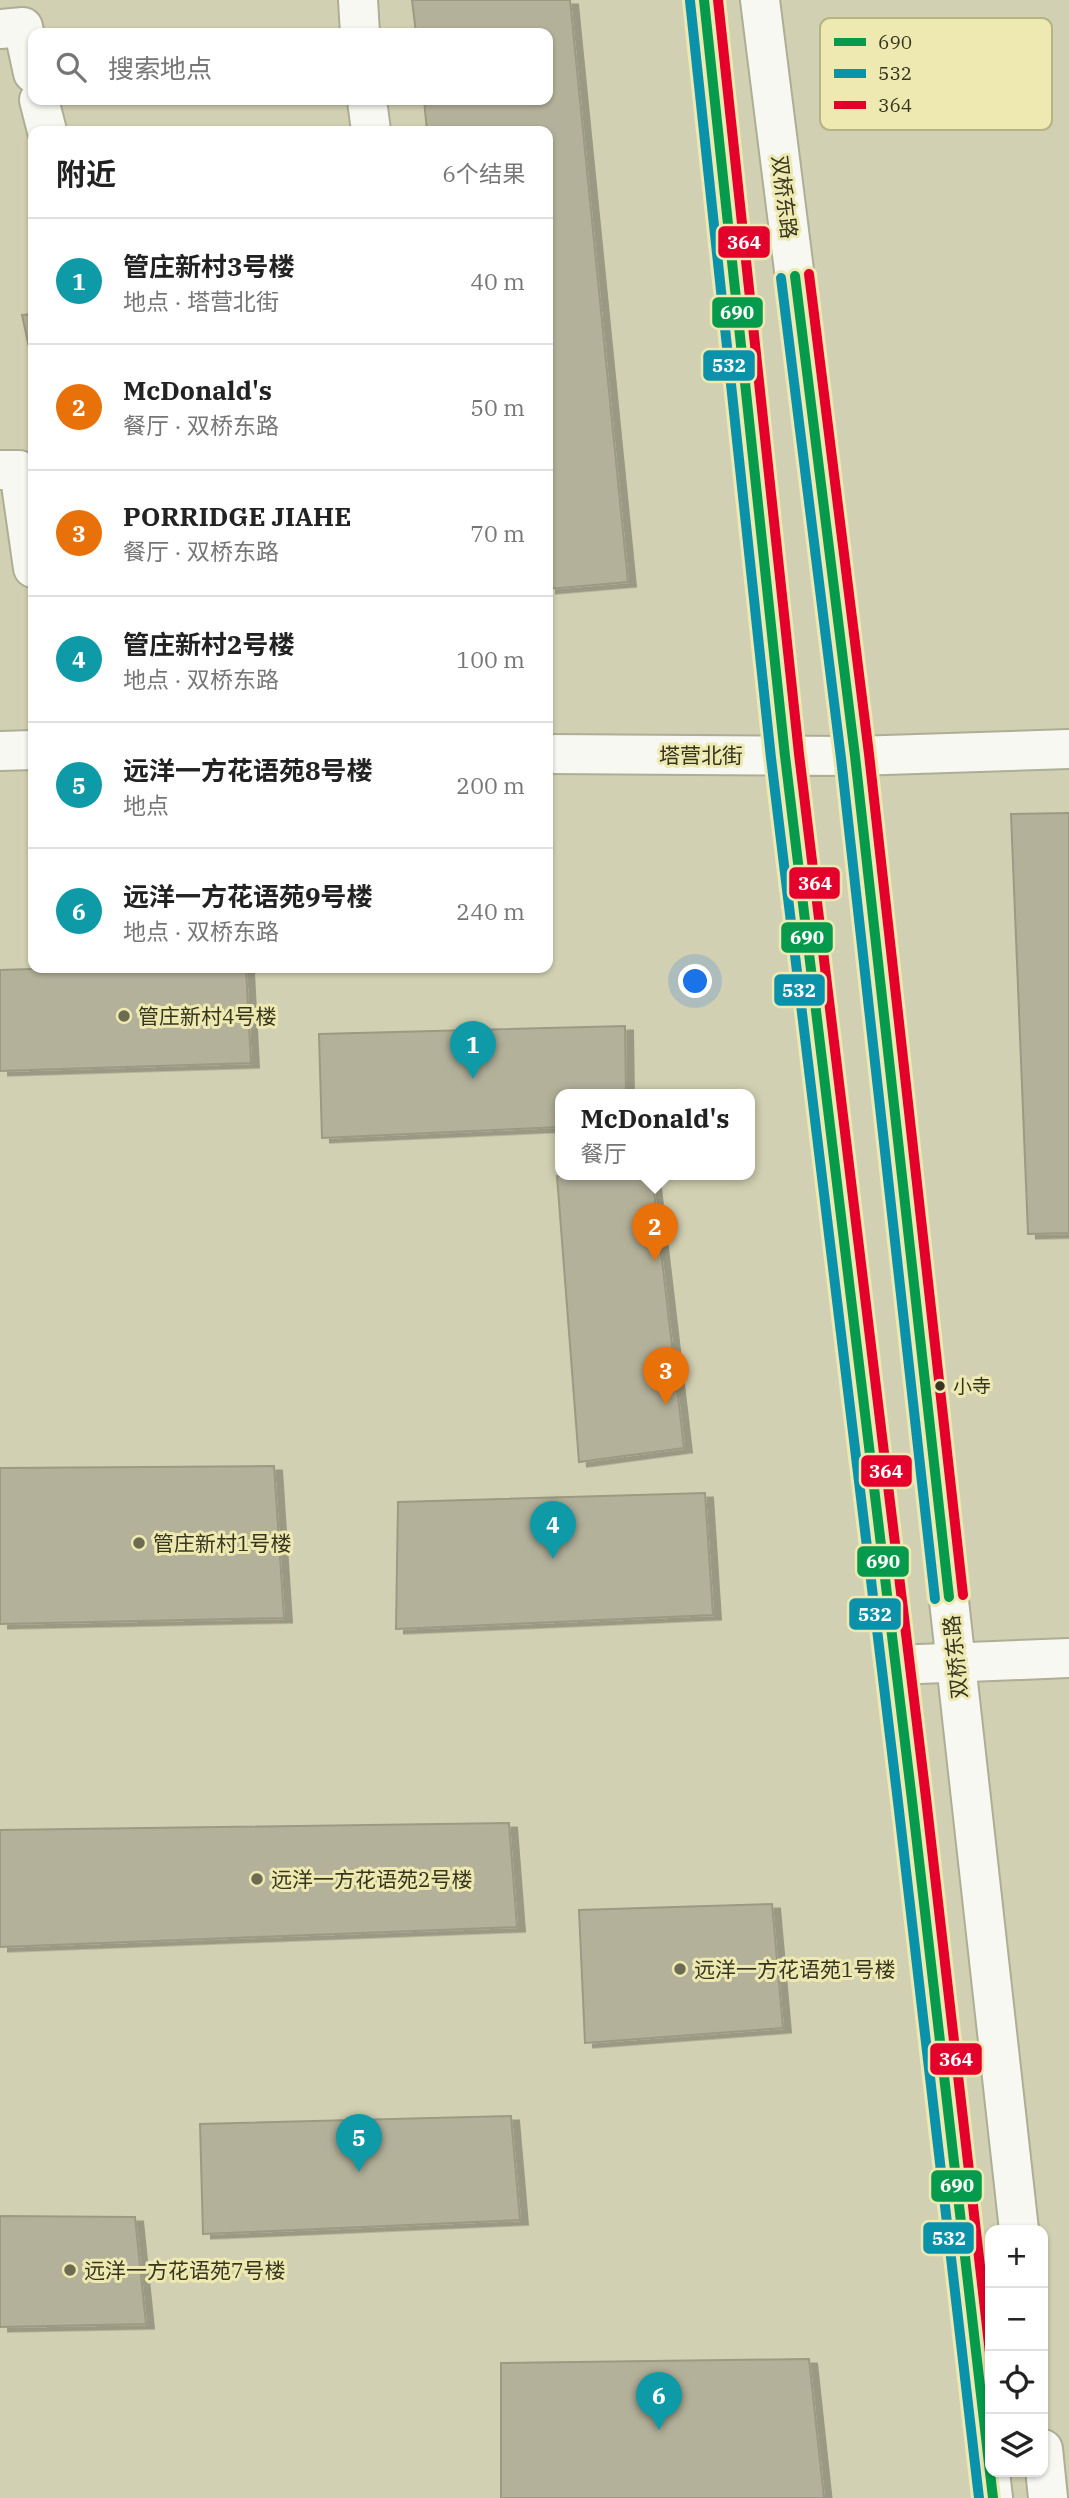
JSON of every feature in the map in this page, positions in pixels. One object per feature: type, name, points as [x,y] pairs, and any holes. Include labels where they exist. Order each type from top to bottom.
[{"type":"street","points":[[358,0],[360,28]]},
{"type":"street","points":[[704,0],[785,756],[993,2498]]},
{"type":"street","name":"双桥东路","points":[[760,0],[855,756],[1017,2225]]},
{"type":"street","points":[[0,29],[23,27],[28,50]]},
{"type":"street","points":[[40,105],[46,126]]},
{"type":"street","points":[[367,105],[370,126]]},
{"type":"street","points":[[0,470],[19,470],[28,533]]},
{"type":"street","name":"塔营北街","points":[[553,754],[855,756],[1069,749]]},
{"type":"street","points":[[0,751],[28,750]]},
{"type":"street","points":[[895,1665],[1069,1658]]},
{"type":"street","points":[[1046,2477],[1048,2498]]},
{"type":"building","points":[[412,0],[570,0],[628,582],[553,589],[553,126],[427,126],[424,105],[553,105],[553,28],[415,28]]},
{"type":"building","points":[[28,314],[28,343],[22,315]]},
{"type":"building","points":[[28,314],[28,343],[22,315]]},
{"type":"building","points":[[1069,813],[1069,1233],[1028,1234],[1011,814]]},
{"type":"building","name":"管庄新村4号楼","points":[[28,969],[28,973],[246,973],[251,1063],[0,1071],[0,970]]},
{"type":"building","points":[[625,1026],[626,1089],[555,1089],[555,1127],[322,1138],[319,1034]]},
{"type":"building","points":[[557,1180],[653,1180],[684,1448],[579,1462]]},
{"type":"building","name":"管庄新村1号楼","points":[[274,1466],[284,1618],[0,1624],[0,1468]]},
{"type":"building","points":[[705,1493],[713,1615],[396,1629],[398,1502]]},
{"type":"building","name":"远洋一方花语苑2号楼","points":[[509,1823],[517,1927],[0,1947],[0,1830]]},
{"type":"building","name":"远洋一方花语苑1号楼","points":[[772,1904],[783,2028],[585,2043],[579,1910]]},
{"type":"building","points":[[511,2116],[520,2220],[203,2234],[200,2124]]},
{"type":"building","name":"远洋一方花语苑7号楼","points":[[0,2216],[135,2217],[146,2324],[0,2327]]},
{"type":"building","points":[[809,2359],[824,2498],[501,2498],[501,2363]]},
{"type":"transit line","name":"690","points":[[704,0],[785,756],[912,1800],[993,2498]]},
{"type":"transit line","name":"364","points":[[718,0],[799,754],[926,1798],[990,2351]]},
{"type":"transit line","name":"532","points":[[690,1],[771,758],[898,1802],[979,2498]]},
{"type":"transit line","name":"364","points":[[809,274],[869,754],[963,1595]]},
{"type":"transit line","name":"690","points":[[795,276],[855,756],[949,1597]]},
{"type":"transit line","name":"532","points":[[781,278],[841,758],[935,1599]]},
{"type":"place","name":"管庄新村4号楼","points":[[124,1016]]},
{"type":"place","name":"管庄新村3号楼","points":[[473,1079]]},
{"type":"place","name":"McDonald's","points":[[655,1261]]},
{"type":"place","name":"小寺","points":[[940,1386]]},
{"type":"place","name":"PORRIDGE JIAHE","points":[[666,1405]]},
{"type":"place","name":"管庄新村1号楼","points":[[139,1543]]},
{"type":"place","name":"管庄新村2号楼","points":[[553,1559]]},
{"type":"place","name":"远洋一方花语苑2号楼","points":[[257,1879]]},
{"type":"place","name":"远洋一方花语苑1号楼","points":[[680,1969]]},
{"type":"place","name":"远洋一方花语苑8号楼","points":[[359,2172]]},
{"type":"place","name":"远洋一方花语苑7号楼","points":[[70,2270]]},
{"type":"place","name":"远洋一方花语苑9号楼","points":[[659,2430]]}]
